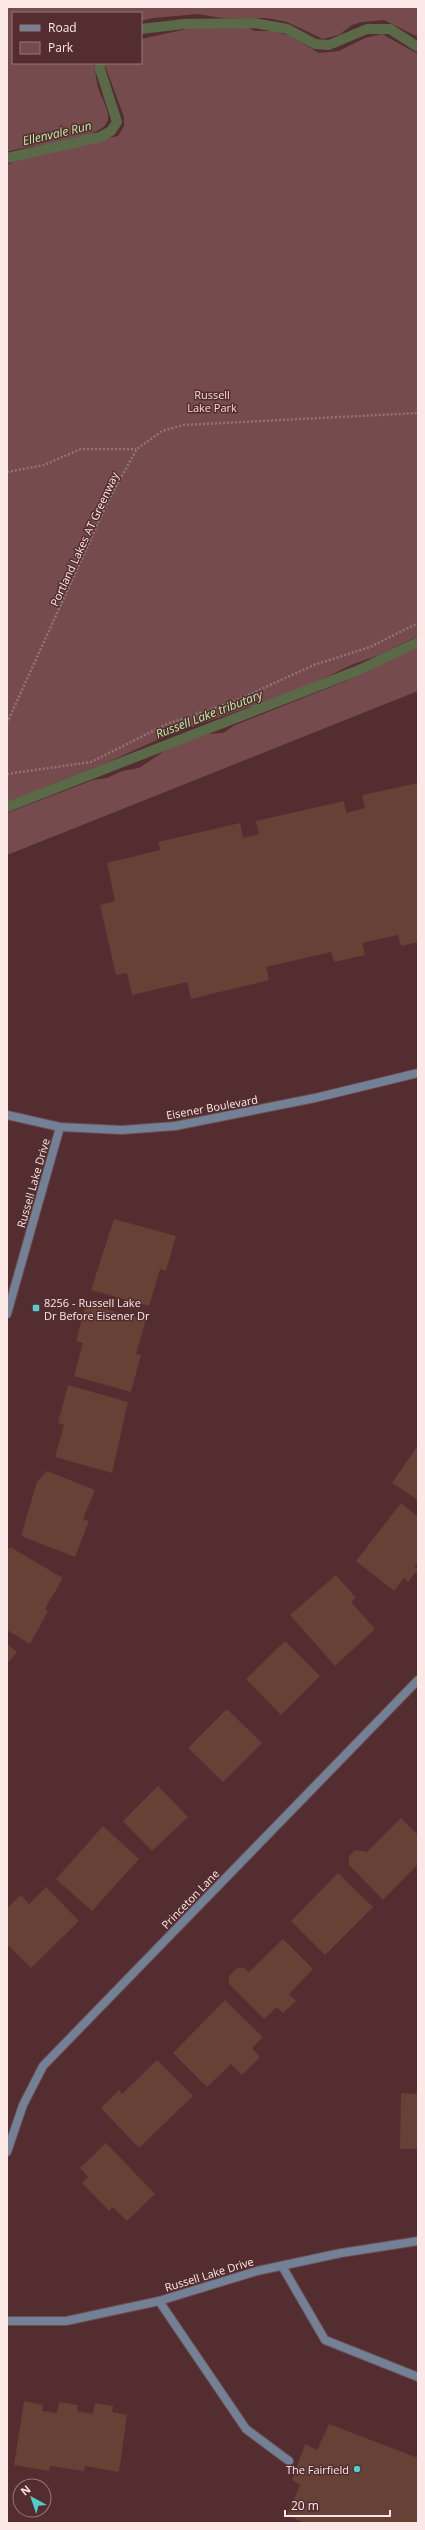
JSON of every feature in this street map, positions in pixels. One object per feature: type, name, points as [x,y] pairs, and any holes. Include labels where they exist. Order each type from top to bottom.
[{"type":"street","name":"Eisener Boulevard","points":[[7,1115],[60,1127],[122,1130],[175,1126],[315,1098],[418,1073]]},
{"type":"street","name":"Russell Lake Drive","points":[[7,1314],[60,1127]]},
{"type":"street","name":"Princeton Lane","points":[[7,2152],[24,2105],[43,2066],[418,1680]]},
{"type":"street","name":"Russell Lake Drive","points":[[7,2321],[66,2321],[159,2301],[257,2271],[341,2253],[418,2241]]},
{"type":"street","points":[[282,2266],[325,2340],[418,2377]]},
{"type":"street","points":[[159,2301],[246,2429],[289,2461]]},
{"type":"path","name":"Portland Lakes AT Greenway","points":[[7,723],[109,499],[137,449],[162,431],[184,425],[418,413]]},
{"type":"path","points":[[7,472],[44,464],[81,449],[137,449]]},
{"type":"path","points":[[7,774],[91,762],[167,724],[235,701],[314,665],[370,647],[418,623]]},
{"type":"green space","points":[[7,7],[412,7],[418,9],[418,37],[384,20],[362,22],[352,25],[339,35],[323,39],[287,22],[266,18],[222,18],[198,14],[153,18],[142,21],[142,12],[12,12],[12,64],[94,64],[98,87],[106,108],[108,119],[104,126],[94,132],[80,137],[7,152]]},
{"type":"green space","name":"Russell Lake Park","points":[[245,26],[255,31],[272,31],[290,36],[319,53],[339,51],[365,38],[382,34],[418,54],[418,636],[379,655],[351,665],[269,705],[249,707],[166,736],[104,764],[7,802],[7,165],[26,155],[118,136],[124,126],[124,117],[104,64],[142,64],[142,39],[187,29]]},
{"type":"green space","points":[[418,647],[418,691],[7,855],[7,813],[93,780],[107,778],[122,771],[139,768],[166,750],[206,734],[223,733],[235,725],[346,681]]},
{"type":"building","points":[[418,783],[418,942],[401,946],[398,935],[362,943],[365,955],[334,962],[331,952],[266,967],[269,980],[191,999],[187,982],[132,995],[127,973],[116,975],[100,905],[115,901],[107,863],[160,850],[158,842],[240,823],[243,838],[259,834],[256,821],[344,801],[346,813],[365,808],[362,795]]},
{"type":"building","points":[[114,1219],[176,1236],[166,1271],[160,1269],[149,1306],[91,1290]]},
{"type":"building","points":[[86,1304],[146,1320],[136,1354],[141,1355],[131,1392],[74,1376],[83,1343],[76,1341]]},
{"type":"building","points":[[68,1385],[128,1402],[112,1473],[55,1457],[64,1425],[58,1423]]},
{"type":"building","points":[[418,1445],[418,1500],[392,1483]]},
{"type":"building","points":[[47,1471],[95,1490],[83,1519],[89,1521],[75,1557],[21,1536],[37,1482]]},
{"type":"building","points":[[401,1503],[418,1517],[418,1562],[414,1567],[418,1569],[408,1582],[404,1578],[394,1591],[356,1561]]},
{"type":"building","points":[[10,1547],[63,1578],[45,1609],[48,1611],[30,1644],[7,1630],[7,1551]]},
{"type":"building","points":[[336,1575],[356,1598],[351,1602],[375,1629],[335,1666],[290,1615]]},
{"type":"building","points":[[285,1641],[320,1676],[281,1715],[246,1679]]},
{"type":"building","points":[[7,1644],[17,1652],[7,1664]]},
{"type":"building","points":[[227,1709],[262,1743],[223,1782],[188,1748]]},
{"type":"building","points":[[158,1786],[188,1817],[152,1851],[123,1821]]},
{"type":"building","points":[[401,1818],[418,1835],[418,1864],[383,1900],[349,1865],[349,1856],[355,1850],[367,1852]]},
{"type":"building","points":[[103,1826],[139,1859],[92,1911],[56,1879]]},
{"type":"building","points":[[338,1873],[373,1907],[325,1955],[291,1921]]},
{"type":"building","points":[[46,1887],[79,1921],[31,1968],[7,1944],[7,1908],[21,1895],[29,1904]]},
{"type":"building","points":[[283,1939],[313,1969],[289,1994],[296,2001],[283,2013],[277,2007],[264,2019],[229,1984],[229,1976],[237,1968],[244,1968],[249,1972]]},
{"type":"building","points":[[225,2000],[263,2037],[252,2048],[260,2057],[242,2075],[231,2064],[207,2087],[173,2053]]},
{"type":"building","points":[[157,2060],[193,2096],[139,2148],[101,2108],[119,2090],[122,2094]]},
{"type":"building","points":[[401,2093],[418,2094],[418,2149],[400,2149]]},
{"type":"building","points":[[106,2143],[155,2194],[127,2221],[113,2207],[109,2211],[82,2183],[88,2177],[80,2168]]},
{"type":"building","points":[[24,2401],[43,2405],[42,2411],[57,2413],[59,2402],[78,2405],[77,2411],[93,2414],[95,2403],[113,2406],[112,2412],[127,2415],[119,2472],[85,2466],[84,2471],[50,2466],[49,2471],[14,2465]]},
{"type":"building","name":"The Fairfield","points":[[329,2424],[418,2458],[418,2523],[305,2523],[287,2515],[300,2485],[292,2480],[305,2444],[317,2450]]},
{"type":"waterway","name":"Ellenvale Run","points":[[142,29],[184,24],[254,23],[287,29],[315,44],[329,45],[367,29],[390,29],[418,47]]},
{"type":"waterway","name":"Ellenvale Run","points":[[7,158],[100,137],[111,131],[117,122],[100,69],[100,64]]},
{"type":"waterway","name":"Russell Lake tributary","points":[[7,807],[359,670],[418,642]]},
{"type":"place","name":"8256 - Russell Lake Dr Before Eisener Dr","points":[[36,1308]]},
{"type":"place","name":"The Fairfield","points":[[357,2469]]}]
